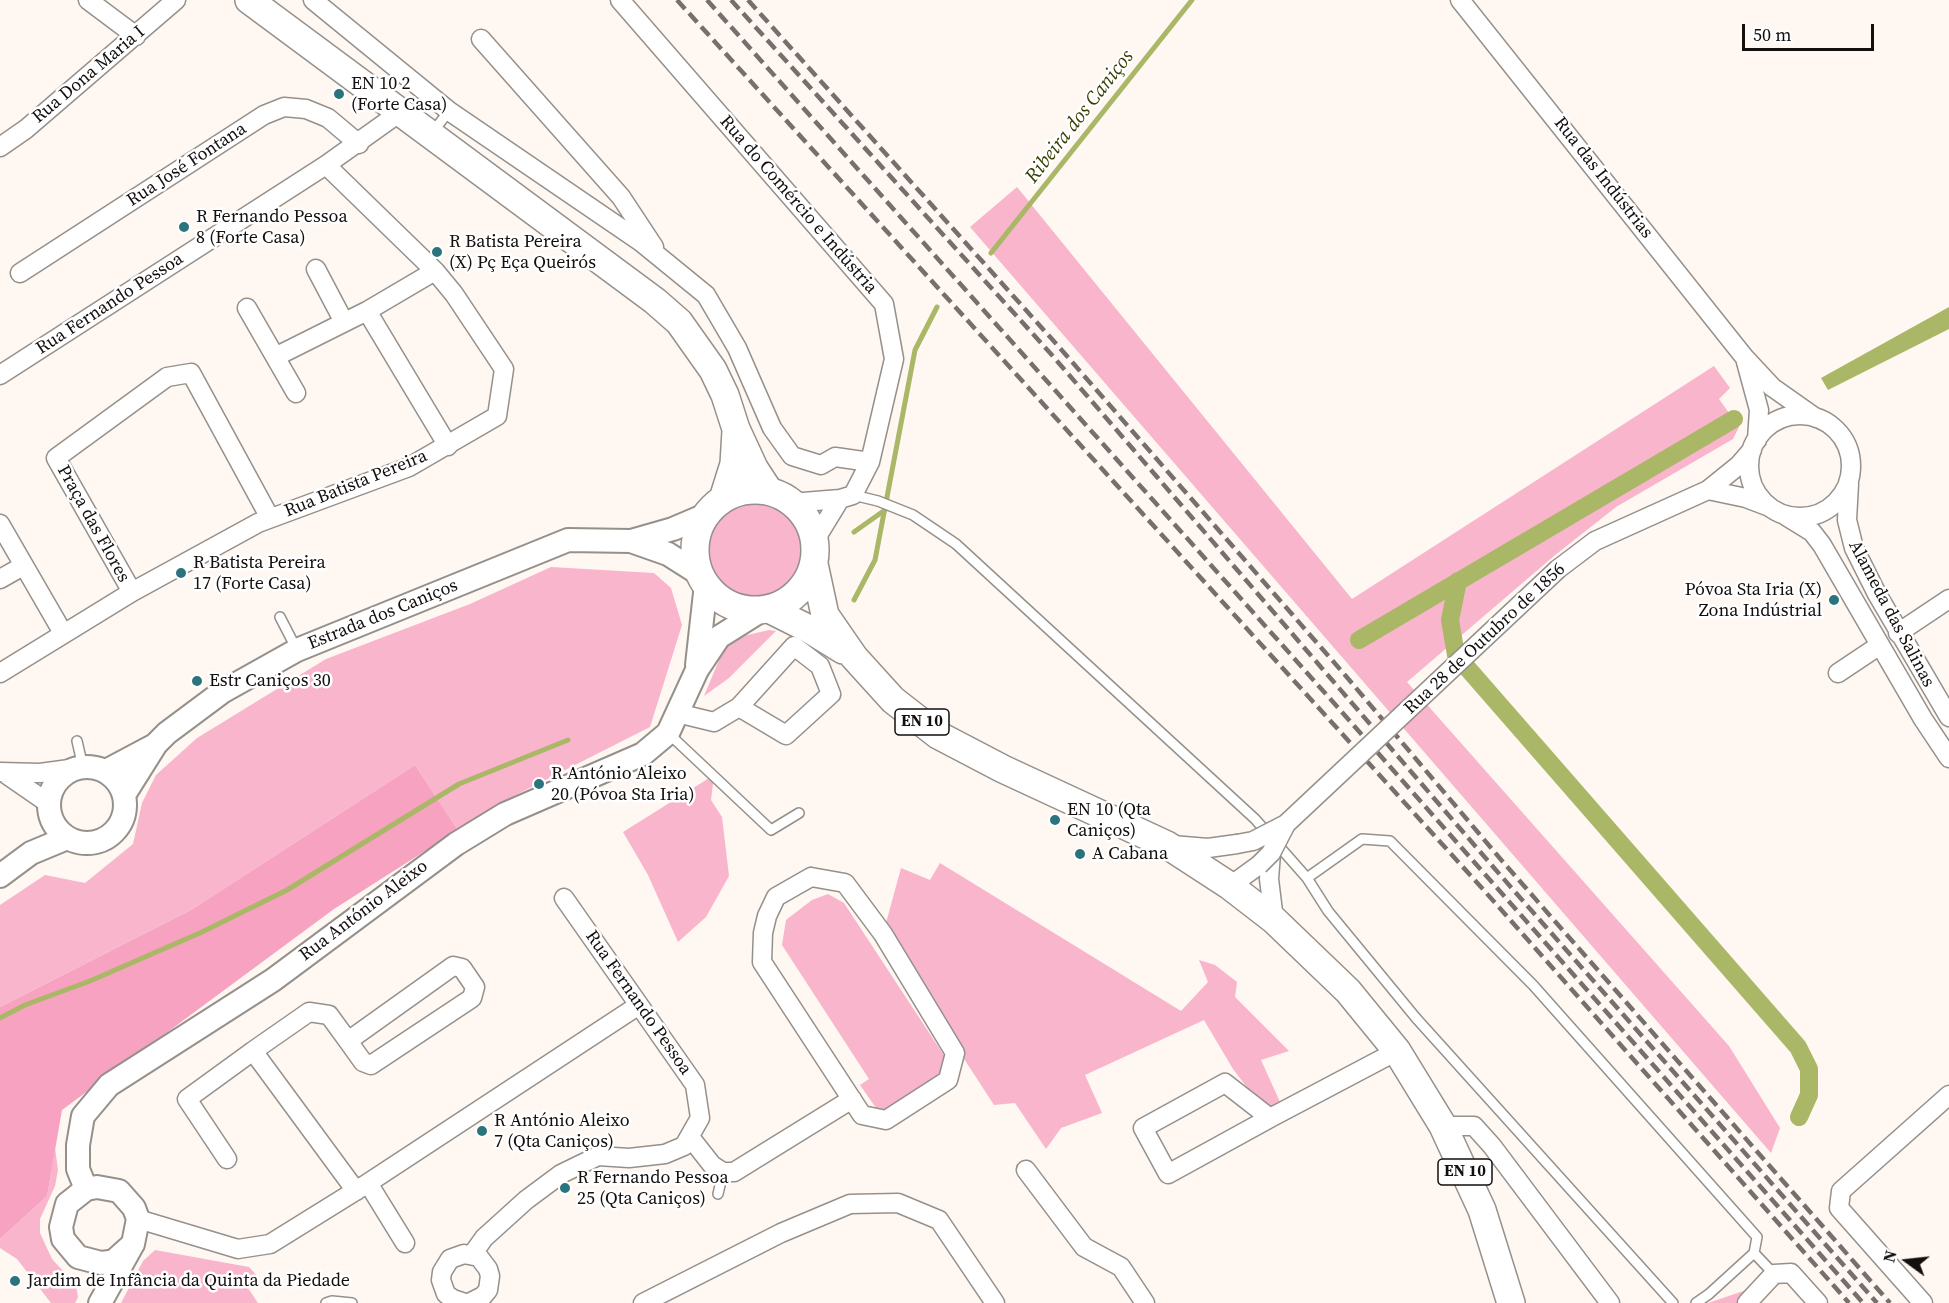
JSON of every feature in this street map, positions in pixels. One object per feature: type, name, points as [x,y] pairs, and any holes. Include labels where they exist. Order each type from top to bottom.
[{"type":"main road","points":[[249,0],[430,136],[655,300],[679,322],[713,370],[754,468],[780,497],[807,518],[825,615],[854,657]]},
{"type":"main road","points":[[736,429],[734,464],[715,507],[697,536],[702,579],[720,599],[741,609],[765,610],[809,629],[854,657]]},
{"type":"main road","points":[[715,507],[746,490],[780,497]]},
{"type":"main road","points":[[765,610],[787,602],[804,586],[814,552]]},
{"type":"main road","name":"EN 10","points":[[854,657],[893,700],[938,735],[1004,769],[1167,845],[1230,886],[1274,920],[1348,991],[1397,1051],[1443,1126],[1482,1210],[1511,1303]]},
{"type":"street","points":[[88,0],[136,36]]},
{"type":"street","name":"Rua Dona Maria I","points":[[0,147],[26,129],[176,0]]},
{"type":"street","points":[[313,0],[449,111],[664,260],[706,295],[737,348],[772,428],[792,456],[821,465],[835,457],[870,462]]},
{"type":"street","name":"Rua do Comércio e Indústria","points":[[620,0],[884,304],[894,359],[870,462],[814,552]]},
{"type":"street","name":"Rua das Indústrias","points":[[1460,0],[1744,358],[1772,387],[1816,418]]},
{"type":"street","points":[[481,39],[621,198],[664,260]]},
{"type":"street","name":"Rua José Fontana","points":[[20,273],[264,115],[284,107],[306,109],[328,118],[359,144]]},
{"type":"street","name":"Rua Fernando Pessoa","points":[[0,375],[359,144],[399,113]]},
{"type":"street","name":"Rua Batista Pereira","points":[[0,673],[132,592],[270,518],[409,467],[497,416],[504,369],[454,294],[435,271],[326,165]]},
{"type":"street","points":[[316,269],[344,322]]},
{"type":"street","points":[[277,356],[367,311],[435,271]]},
{"type":"street","points":[[247,308],[277,356],[296,393]]},
{"type":"street","points":[[367,311],[448,446]]},
{"type":"street","name":"Rua das Indústrias","points":[[1744,358],[1759,410],[1754,445]]},
{"type":"street","name":"Praça das Flores","points":[[132,592],[56,458],[167,377],[191,373],[270,518]]},
{"type":"street","points":[[1708,490],[1746,498],[1775,510],[1803,517],[1826,510],[1843,493],[1851,471],[1851,459],[1843,438],[1836,429],[1816,418],[1794,415],[1783,418],[1764,431],[1754,445],[1750,471],[1756,491],[1775,510]]},
{"type":"street","name":"Rua 28 de Outubro de 1856","points":[[1167,845],[1208,848],[1237,844],[1253,841],[1286,824],[1558,569],[1596,542],[1708,490],[1739,465],[1754,445]]},
{"type":"street","name":"Alameda das Salinas","points":[[1851,471],[1847,507],[1849,536],[1898,633],[1949,717]]},
{"type":"street","points":[[780,497],[847,497]]},
{"type":"street","name":"Estrada dos Caniços","points":[[106,771],[156,744],[222,692],[297,650],[568,540],[631,541],[673,529],[715,507]]},
{"type":"street","name":"Alameda das Salinas","points":[[1775,510],[1812,532],[1949,758]]},
{"type":"street","points":[[0,524],[22,566],[63,633]]},
{"type":"street","name":"Estrada dos Caniços","points":[[631,541],[668,554],[702,579]]},
{"type":"street","points":[[0,579],[22,566]]},
{"type":"street","name":"Rua António Aleixo","points":[[697,670],[702,579]]},
{"type":"street","points":[[1898,633],[1949,599]]},
{"type":"street","name":"Rua António Aleixo","points":[[86,1189],[78,1169],[78,1145],[83,1116],[109,1085],[273,980],[456,844],[505,814],[643,754],[672,723],[697,670],[719,637],[765,610]]},
{"type":"street","points":[[1838,673],[1880,645]]},
{"type":"street","points":[[672,723],[714,722],[739,707],[794,646],[820,666],[831,693],[786,735],[739,707]]},
{"type":"street","name":"Estrada dos Caniços","points":[[67,838],[93,843],[105,839],[122,820],[124,795],[156,744]]},
{"type":"street","points":[[31,853],[49,809],[57,780],[80,767]]},
{"type":"street","points":[[2,773],[40,773],[80,767],[106,771],[114,777],[124,795]]},
{"type":"street","points":[[0,876],[31,853],[67,838],[54,824],[49,809],[2,773]]},
{"type":"street","name":"Rua 28 de Outubro de 1856","points":[[1230,886],[1266,866],[1286,824]]},
{"type":"street","points":[[1266,866],[1274,920]]},
{"type":"street","points":[[811,878],[845,883],[883,934],[955,1053],[948,1080],[886,1120],[862,1115],[852,1099],[762,962],[763,933],[767,916],[776,897],[811,878]]},
{"type":"street","name":"Rua Fernando Pessoa","points":[[564,898],[695,1085],[700,1118],[690,1137]]},
{"type":"street","points":[[227,1159],[186,1098],[309,1012],[329,1015],[363,1062],[371,1065],[472,998],[475,987],[462,968],[453,966],[348,1041]]},
{"type":"street","points":[[138,1219],[238,1249],[270,1244],[362,1187],[639,1005]]},
{"type":"street","points":[[1270,1118],[1225,1083],[1143,1128],[1168,1174],[1397,1051]]},
{"type":"street","points":[[253,1052],[405,1243]]},
{"type":"street","points":[[1923,1303],[1839,1208],[1841,1191],[1949,1095]]},
{"type":"street","points":[[472,1255],[484,1238],[526,1200],[561,1174],[598,1156],[629,1158],[665,1154],[684,1146],[690,1137],[712,1165],[723,1172],[734,1172],[852,1099]]},
{"type":"street","points":[[1443,1126],[1474,1126],[1492,1146],[1610,1303]]},
{"type":"street","points":[[1026,1170],[1084,1247],[1121,1268],[1145,1303]]},
{"type":"street","points":[[99,1302],[133,1244],[138,1219],[128,1199],[118,1191],[97,1186],[86,1189],[67,1204],[61,1227],[69,1249],[89,1262],[114,1261],[125,1254],[133,1244]]},
{"type":"street","points":[[643,1303],[781,1233],[850,1204],[898,1203],[939,1220],[996,1303]]},
{"type":"street","points":[[472,1255],[484,1262],[490,1276],[488,1290],[477,1301],[442,1298],[441,1280],[445,1265],[457,1256],[472,1255]]},
{"type":"street","points":[[89,1262],[99,1302]]},
{"type":"street","points":[[1747,1303],[1782,1273],[1818,1303]]},
{"type":"lane","points":[[430,136],[449,111]]},
{"type":"lane","points":[[847,497],[878,501],[914,515],[956,544],[1255,819],[1307,878],[1328,911],[1416,1018],[1673,1303]]},
{"type":"lane","points":[[280,617],[297,650]]},
{"type":"lane","points":[[672,723],[771,830],[799,813]]},
{"type":"lane","points":[[77,741],[80,767]]},
{"type":"lane","points":[[1307,878],[1362,839],[1390,841],[1533,985],[1757,1237],[1754,1253],[1696,1303]]},
{"type":"lane","points":[[718,1194],[723,1172]]},
{"type":"lane","points":[[1754,1253],[1782,1273]]},
{"type":"lane","points":[[326,1303],[332,1300],[352,1303]]},
{"type":"shaded area","points":[[1017,187],[1352,599],[1714,366],[1730,388],[1719,399],[1739,427],[1733,439],[1616,507],[1554,556],[1407,682],[1729,1046],[1780,1128],[1771,1153],[970,227]]},
{"type":"shaded area","points":[[1949,307],[1949,329],[1828,390],[1821,378]]},
{"type":"shaded area","points":[[756,503],[774,506],[790,517],[801,533],[804,551],[801,569],[790,585],[774,596],[756,599],[738,596],[722,585],[711,569],[708,551],[711,533],[722,517],[738,506]]},
{"type":"shaded area","points":[[551,567],[654,573],[671,588],[682,625],[650,727],[506,800],[458,830],[415,765],[191,910],[0,1007],[0,905],[45,875],[85,883],[133,844],[142,803],[156,775],[197,738],[326,659],[470,604]]},
{"type":"shaded area","points":[[769,630],[776,631],[729,678],[704,696],[722,653],[731,642],[743,636]]},
{"type":"shaded area","points":[[415,765],[458,830],[334,909],[62,1110],[47,1196],[0,1239],[0,1007],[191,910]]},
{"type":"shaded area","points":[[714,775],[711,800],[722,817],[729,876],[706,917],[678,942],[648,875],[623,832]]},
{"type":"shaded area","points":[[940,863],[1181,1011],[1208,982],[1199,960],[1215,965],[1237,982],[1235,997],[1289,1051],[1261,1060],[1280,1102],[1270,1118],[1233,1069],[1204,1020],[1085,1075],[1102,1113],[1061,1128],[1046,1149],[1015,1103],[994,1105],[883,934],[901,868],[930,880]]},
{"type":"shaded area","points":[[828,894],[844,903],[945,1057],[940,1077],[891,1110],[876,1108],[860,1085],[869,1079],[782,945],[786,920],[812,900]]},
{"type":"shaded area","points":[[55,1148],[58,1170],[55,1186],[40,1219],[40,1233],[52,1259],[76,1285],[78,1297],[75,1303],[51,1303],[17,1259],[0,1248],[0,1239],[47,1196]]},
{"type":"shaded area","points":[[155,1250],[249,1267],[259,1278],[248,1288],[258,1303],[121,1303],[143,1261]]},
{"type":"shaded area","points":[[1764,1284],[1755,1303],[1708,1303]]},
{"type":"waterway","name":"Ribeira dos Caniços","points":[[991,253],[1192,0]]},
{"type":"waterway","name":"Ribeira dos Caniços","points":[[854,600],[875,560],[915,350],[937,307]]},
{"type":"waterway","points":[[1359,640],[1734,419]]},
{"type":"waterway","points":[[854,532],[885,510]]},
{"type":"waterway","points":[[1458,581],[1450,620],[1456,655],[1798,1047],[1809,1069],[1809,1095],[1799,1117]]},
{"type":"waterway","points":[[0,1018],[25,1005],[90,981],[202,932],[287,890],[459,784],[568,740]]},
{"type":"railway","points":[[677,0],[1481,887],[1849,1303]]},
{"type":"railway","points":[[707,0],[1325,693],[1863,1303]]},
{"type":"railway","points":[[731,0],[1051,354],[1495,869],[1877,1303]]},
{"type":"railway","points":[[748,0],[1059,347],[1345,675],[1503,862],[1890,1303]]},
{"type":"place","name":"EN 10 2 (Forte Casa)","points":[[339,94]]},
{"type":"place","name":"R Fernando Pessoa 8 (Forte Casa)","points":[[184,227]]},
{"type":"place","name":"R Batista Pereira (X) Pç Eça Queirós","points":[[437,252]]},
{"type":"place","name":"R Batista Pereira 17 (Forte Casa)","points":[[181,573]]},
{"type":"place","name":"Póvoa Sta Iria (X) Zona Indústrial","points":[[1834,600]]},
{"type":"place","name":"Estr Caniços 30","points":[[197,681]]},
{"type":"place","name":"R António Aleixo 20 (Póvoa Sta Iria)","points":[[539,784]]},
{"type":"place","name":"EN 10 (Qta Caniços)","points":[[1055,820]]},
{"type":"place","name":"A Cabana","points":[[1080,854]]},
{"type":"place","name":"R António Aleixo 7 (Qta Caniços)","points":[[482,1131]]},
{"type":"place","name":"R Fernando Pessoa 25 (Qta Caniços)","points":[[565,1188]]},
{"type":"place","name":"Jardim de Infância da Quinta da Piedade","points":[[15,1281]]}]
